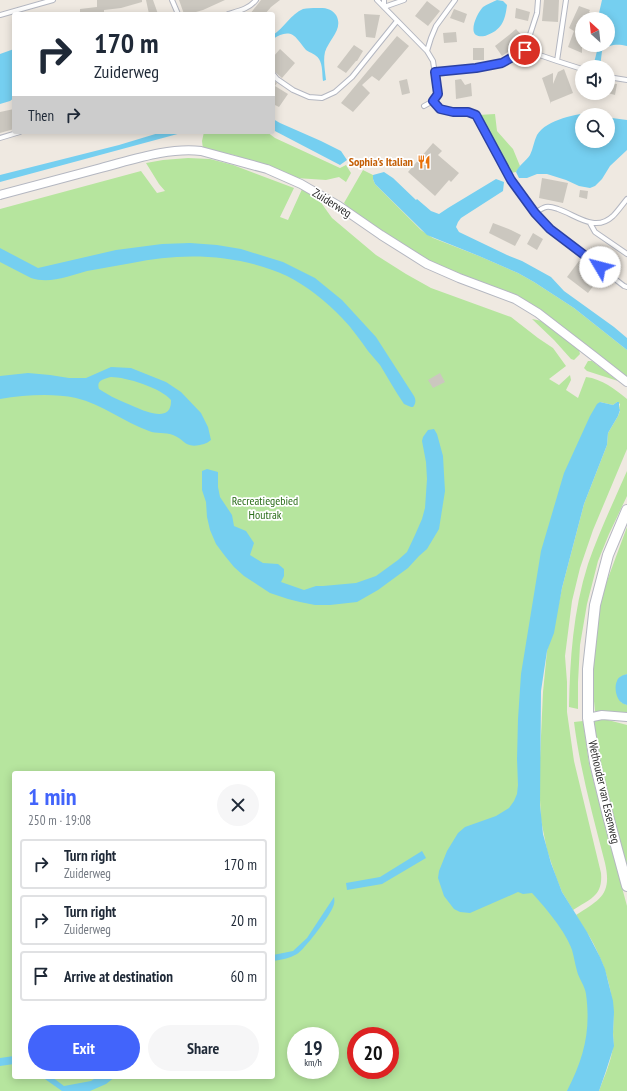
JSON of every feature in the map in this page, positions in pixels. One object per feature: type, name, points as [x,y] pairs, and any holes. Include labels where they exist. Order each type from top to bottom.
[{"type":"street","name":"Zuiderweg","points":[[0,195],[176,150],[201,151],[267,169],[311,189],[427,264],[515,299],[538,313],[627,382]]},
{"type":"street","name":"Wethouder van Essenweg","points":[[627,510],[608,555],[595,604],[588,669],[588,718],[594,763],[627,886]]},
{"type":"street","points":[[588,718],[602,716],[627,717]]},
{"type":"lane","points":[[0,15],[53,0]]},
{"type":"lane","points":[[172,0],[177,12]]},
{"type":"lane","points":[[234,12],[253,4],[256,0]]},
{"type":"lane","points":[[377,0],[396,21],[428,51],[433,61],[438,94],[433,101],[424,106]]},
{"type":"lane","points":[[384,0],[384,6]]},
{"type":"lane","points":[[384,6],[404,0]]},
{"type":"lane","points":[[428,51],[430,38],[436,26],[455,0]]},
{"type":"lane","points":[[435,72],[476,68],[502,63],[525,50],[537,13],[538,0]]},
{"type":"lane","points":[[557,61],[566,0]]},
{"type":"lane","points":[[275,76],[293,90],[309,97],[322,98],[335,92],[352,77],[396,21]]},
{"type":"lane","points":[[525,50],[575,67]]},
{"type":"lane","points":[[615,78],[627,80]]},
{"type":"lane","points":[[433,101],[440,109],[453,112],[468,112],[476,115],[511,180],[535,213],[550,229],[627,287]]},
{"type":"lane","points":[[0,138],[13,134]]},
{"type":"lane","points":[[535,213],[546,207],[554,208],[568,212],[590,223],[602,223],[612,217],[627,199]]},
{"type":"lane","points":[[590,223],[595,232],[627,254]]},
{"type":"green space","points":[[495,114],[497,131],[513,149],[520,166],[516,172],[510,173],[502,161],[478,115]]},
{"type":"green space","points":[[204,134],[270,134],[275,138],[340,168],[346,165],[351,173],[346,182],[339,177],[326,180],[296,178],[234,155],[203,149],[202,141]]},
{"type":"green space","name":"Recreatiegebied Houtrak","points":[[188,158],[210,159],[233,165],[294,188],[280,217],[288,220],[303,187],[317,197],[332,218],[376,255],[431,288],[511,317],[553,348],[566,366],[549,379],[559,385],[570,375],[571,380],[566,390],[578,398],[586,377],[603,382],[627,399],[627,449],[593,530],[580,568],[572,601],[565,656],[567,712],[574,761],[601,873],[601,881],[598,892],[590,900],[573,910],[562,892],[547,850],[541,820],[539,780],[543,692],[547,651],[562,588],[584,504],[607,445],[608,433],[620,411],[620,404],[617,402],[613,405],[600,402],[542,609],[522,824],[581,936],[596,1050],[573,1091],[0,1091],[0,209],[141,171],[157,193],[165,191],[146,163]]},
{"type":"green space","points":[[363,170],[373,175],[375,184],[421,230],[433,238],[518,273],[574,308],[627,350],[627,377],[558,323],[526,301],[512,293],[451,272],[422,258],[351,210],[344,203]]},
{"type":"green space","points":[[532,319],[542,321],[579,350],[580,354],[574,360],[571,359]]},
{"type":"green space","points":[[588,361],[592,361],[618,381],[587,371],[584,368]]},
{"type":"green space","points":[[627,471],[627,496],[598,561],[587,604],[580,645],[578,709],[569,707],[573,635],[583,582],[597,540]]},
{"type":"green space","points":[[627,527],[627,674],[621,677],[621,702],[627,705],[627,714],[597,713],[595,711],[591,672],[597,619],[604,589]]},
{"type":"green space","points":[[593,719],[608,720],[627,725],[627,871],[600,765]]},
{"type":"green space","points":[[583,721],[589,763],[627,906],[627,1091],[599,1091],[612,1053],[612,1000],[608,979],[601,959],[592,940],[576,915],[598,900],[605,889],[607,882],[605,863],[587,793],[574,722]]},
{"type":"water","points":[[497,0],[503,1],[507,5],[502,24],[491,34],[485,36],[476,35],[473,29],[479,13],[483,7]]},
{"type":"water","points":[[602,0],[627,0],[627,46],[615,45],[615,12],[599,12]]},
{"type":"water","points":[[325,8],[334,13],[338,20],[335,34],[324,55],[326,80],[323,81],[322,67],[318,57],[306,50],[292,35],[280,35],[275,38],[275,34],[291,18],[299,11],[305,9]]},
{"type":"water","points":[[12,50],[12,100],[0,104],[0,54]]},
{"type":"water","points":[[597,52],[602,52],[601,60],[595,60]]},
{"type":"water","points":[[575,115],[575,148],[615,148],[615,118],[627,120],[627,150],[610,166],[602,179],[595,186],[590,188],[579,186],[547,174],[537,174],[527,178],[519,178],[516,172],[530,155],[537,135],[548,125],[563,118]]},
{"type":"water","points":[[275,120],[341,151],[347,160],[340,165],[275,131]]},
{"type":"water","points":[[155,134],[178,134],[0,182],[0,175],[119,145]]},
{"type":"water","points":[[384,172],[393,178],[416,200],[417,199],[431,211],[439,214],[496,179],[504,182],[503,191],[461,218],[456,227],[459,232],[522,261],[551,277],[564,291],[627,338],[627,350],[574,308],[534,282],[518,273],[427,235],[375,184],[373,175]]},
{"type":"water","points":[[190,243],[241,249],[283,262],[315,278],[342,300],[376,337],[414,396],[415,404],[413,407],[404,404],[380,365],[356,334],[336,312],[302,284],[269,269],[230,259],[191,256],[151,259],[87,271],[59,279],[38,280],[0,262],[0,248],[38,268],[116,250],[162,244]]},
{"type":"water","points":[[111,367],[131,368],[166,382],[181,392],[201,413],[208,427],[211,440],[200,445],[191,445],[173,435],[149,431],[95,404],[67,396],[38,395],[0,399],[0,376],[28,373],[69,378],[86,378]],"holes":[[[117,377],[134,381],[160,391],[171,400],[170,407],[167,412],[158,414],[140,409],[99,389],[98,386],[101,380]]]},
{"type":"water","points":[[600,402],[613,405],[619,402],[620,410],[608,433],[607,445],[584,504],[562,588],[554,633],[547,651],[541,691],[540,805],[543,834],[551,863],[562,892],[587,932],[605,969],[613,1001],[614,1012],[614,1046],[599,1091],[567,1091],[582,1056],[588,1020],[585,991],[578,974],[572,950],[565,935],[549,912],[532,893],[523,894],[518,892],[470,913],[460,912],[454,909],[444,896],[438,878],[439,871],[447,851],[458,833],[465,827],[496,816],[509,808],[517,794],[518,719],[521,674],[541,551],[564,473],[590,416],[597,404]]},
{"type":"water","points":[[434,429],[437,434],[443,456],[445,491],[439,529],[427,549],[408,568],[378,590],[357,602],[315,605],[270,593],[244,576],[234,567],[216,544],[210,530],[206,502],[202,490],[202,471],[207,469],[218,472],[220,497],[232,515],[234,526],[246,531],[254,543],[250,555],[263,563],[278,564],[284,569],[284,576],[281,582],[304,590],[316,586],[356,583],[376,576],[407,552],[422,519],[425,508],[427,479],[426,462],[422,441],[428,430]]},
{"type":"water","points":[[627,674],[627,705],[619,700],[616,683],[618,678]]},
{"type":"water","points":[[422,851],[426,858],[382,884],[347,890],[346,883],[380,877]]},
{"type":"water","points":[[334,897],[334,905],[330,913],[305,947],[297,954],[288,958],[275,961],[275,955],[293,951],[307,938]]},
{"type":"water","points":[[12,1056],[12,1064],[0,1066],[0,1058]]},
{"type":"water","points":[[45,1079],[55,1079],[64,1086],[91,1081],[94,1079],[112,1079],[106,1084],[90,1091],[62,1091]]},
{"type":"building","points":[[97,0],[142,0],[142,2],[121,8],[104,10],[104,12],[80,12],[80,9],[97,7]]},
{"type":"building","points":[[146,0],[153,0],[157,12],[149,12]]},
{"type":"building","points":[[179,0],[225,0],[203,10],[196,12],[183,12]]},
{"type":"building","points":[[261,0],[280,0],[267,12],[252,12]]},
{"type":"building","points":[[544,0],[559,0],[558,22],[542,21]]},
{"type":"building","points":[[427,1],[440,11],[428,26],[415,16]]},
{"type":"building","points":[[579,6],[590,10],[589,12],[576,12]]},
{"type":"building","points":[[516,8],[530,12],[528,21],[515,18]]},
{"type":"building","points":[[454,9],[467,14],[464,23],[450,18]]},
{"type":"building","points":[[364,14],[380,15],[375,38],[366,37]]},
{"type":"building","points":[[575,15],[575,50],[568,47],[574,31],[569,28]]},
{"type":"building","points":[[516,29],[525,39],[524,41],[502,56],[495,46]]},
{"type":"building","points":[[456,32],[457,42],[444,43],[443,33]]},
{"type":"building","points":[[397,36],[409,46],[379,81],[372,76],[362,85],[370,93],[353,112],[341,103]]},
{"type":"building","points":[[354,45],[363,51],[357,61],[346,73],[337,67]]},
{"type":"building","points":[[473,48],[484,48],[484,60],[473,60]]},
{"type":"building","points":[[280,49],[295,63],[282,78],[275,72],[275,55]]},
{"type":"building","points":[[564,69],[573,93],[551,102],[551,104],[542,78],[553,73],[553,84],[558,72]]},
{"type":"building","points":[[407,79],[410,93],[402,95],[399,81]]},
{"type":"building","points":[[461,79],[465,85],[471,83],[472,96],[456,99],[455,80]]},
{"type":"building","points":[[615,84],[617,84],[615,95]]},
{"type":"building","points":[[275,86],[288,94],[279,107],[275,105]]},
{"type":"building","points":[[12,109],[12,130],[0,133],[0,112]]},
{"type":"building","points":[[433,143],[442,151],[438,155],[459,173],[451,182],[449,180],[435,196],[408,172]]},
{"type":"building","points":[[542,178],[568,183],[563,203],[539,198]]},
{"type":"building","points":[[580,190],[588,191],[587,199],[579,197]]},
{"type":"building","points":[[493,223],[521,235],[515,246],[489,233]]},
{"type":"building","points":[[533,233],[543,239],[537,250],[527,244]]},
{"type":"building","points":[[598,251],[611,262],[606,268],[593,258]]},
{"type":"building","points":[[579,261],[587,266],[589,263],[602,274],[588,293],[567,277]]},
{"type":"building","points":[[440,373],[445,382],[433,388],[428,380]]},
{"type":"place","name":"Sophia's Italian","points":[[424,162]]},
{"type":"route","points":[[525,50],[502,63],[476,68],[435,72],[438,94],[433,101],[440,109],[453,112],[468,112],[476,115],[511,180],[535,213],[550,229],[600,267]]}]
